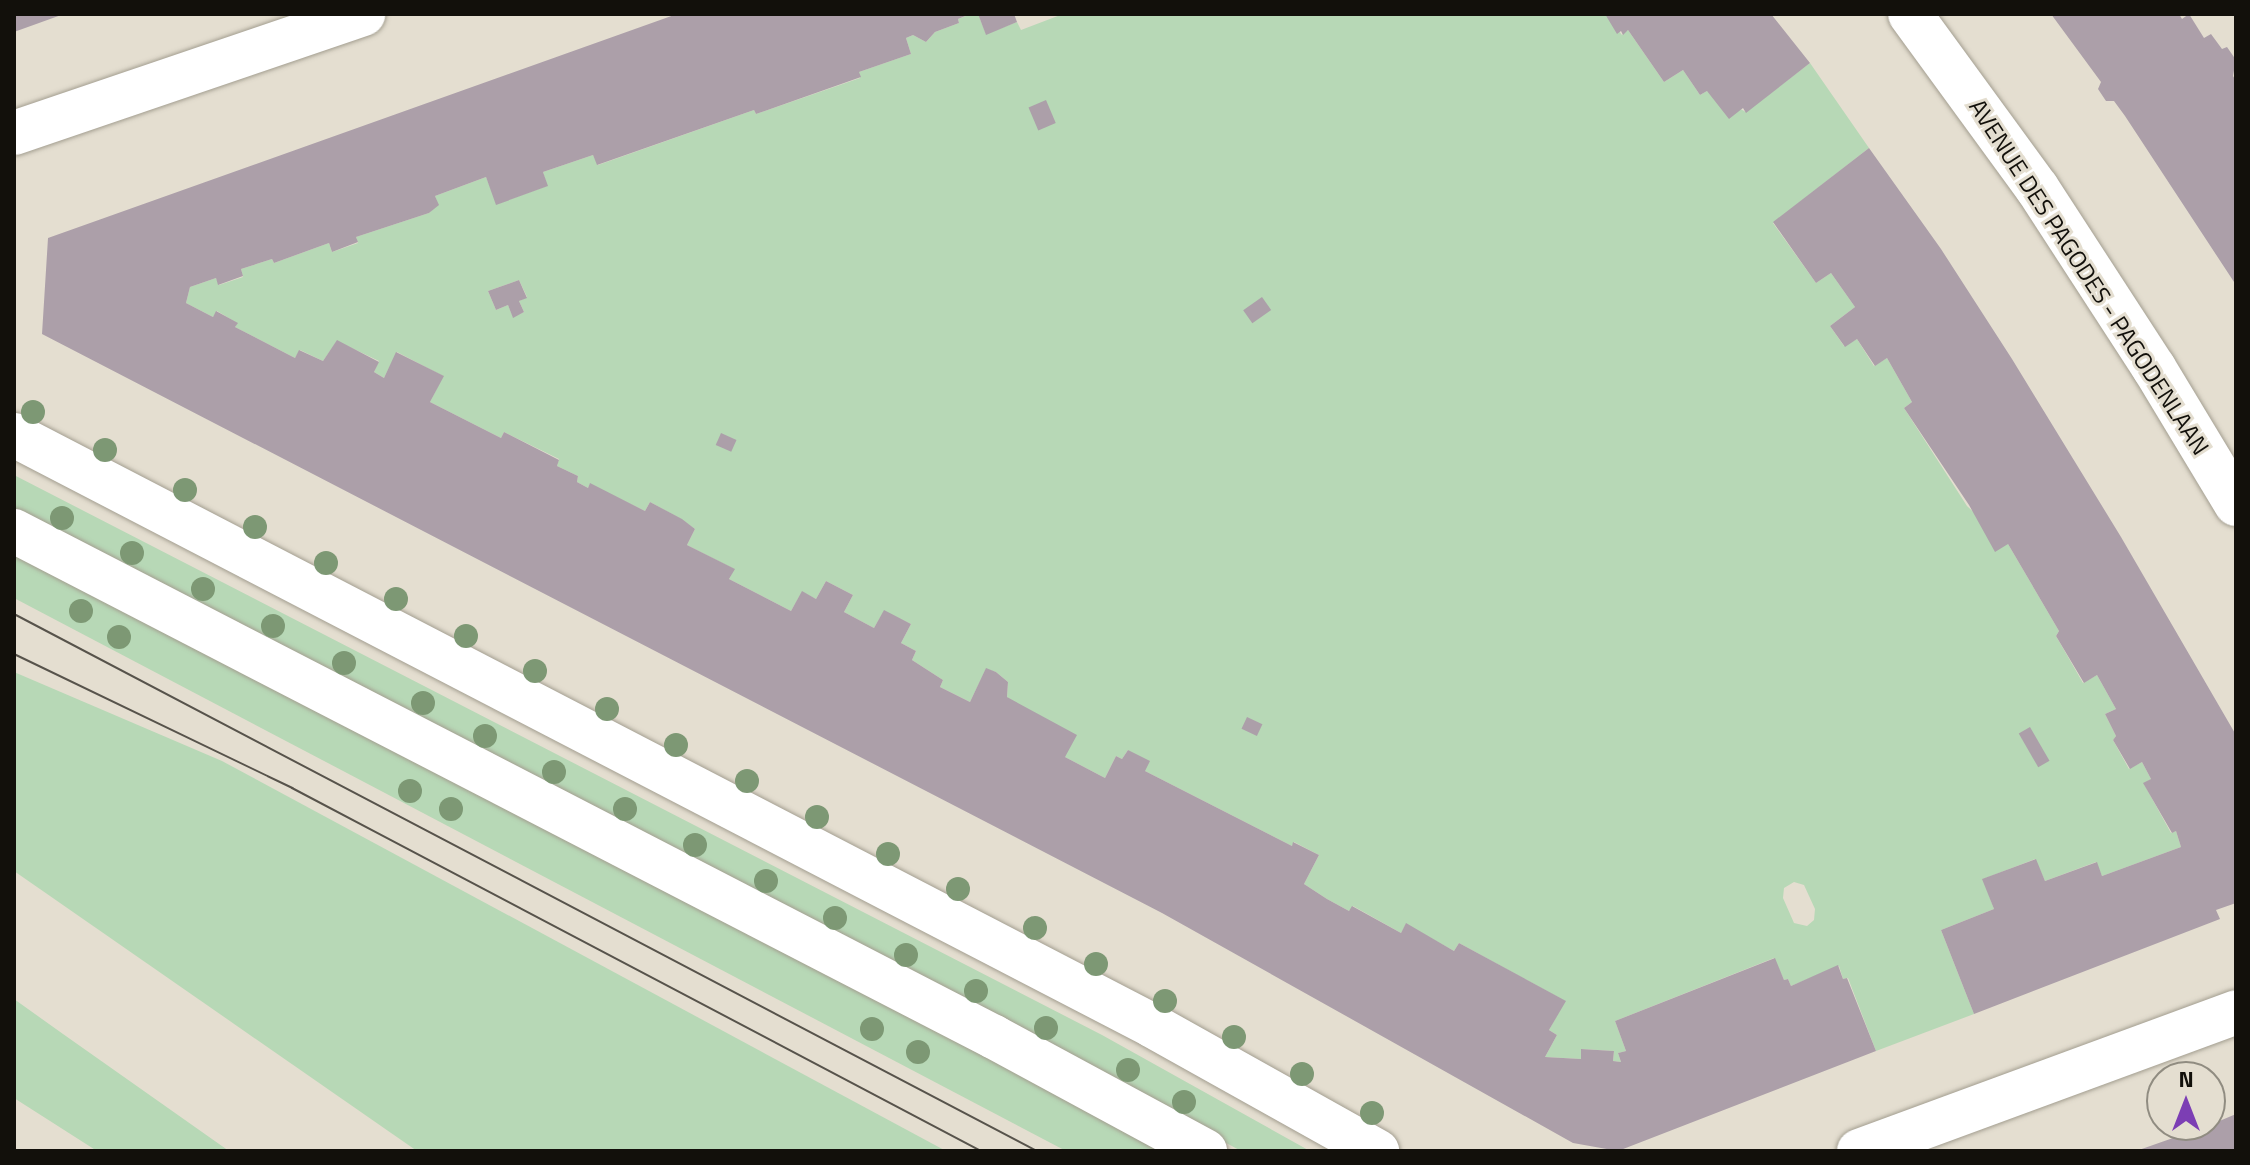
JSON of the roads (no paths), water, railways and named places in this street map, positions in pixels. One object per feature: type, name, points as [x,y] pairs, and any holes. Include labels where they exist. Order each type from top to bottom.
[{"type":"street","points":[[14,133],[363,14]]},
{"type":"street","name":"AVENUE DES PAGODES - PAGODENLAAN","points":[[1910,14],[2037,188],[2154,368],[2236,504]]},
{"type":"street","points":[[14,435],[1153,1026],[1377,1151]]},
{"type":"street","points":[[14,531],[980,1030],[1205,1151]]},
{"type":"street","points":[[1859,1151],[2236,1012]]},
{"type":"tram line","points":[[14,614],[1037,1151]]},
{"type":"tram line","points":[[14,654],[292,788],[981,1151]]}]
